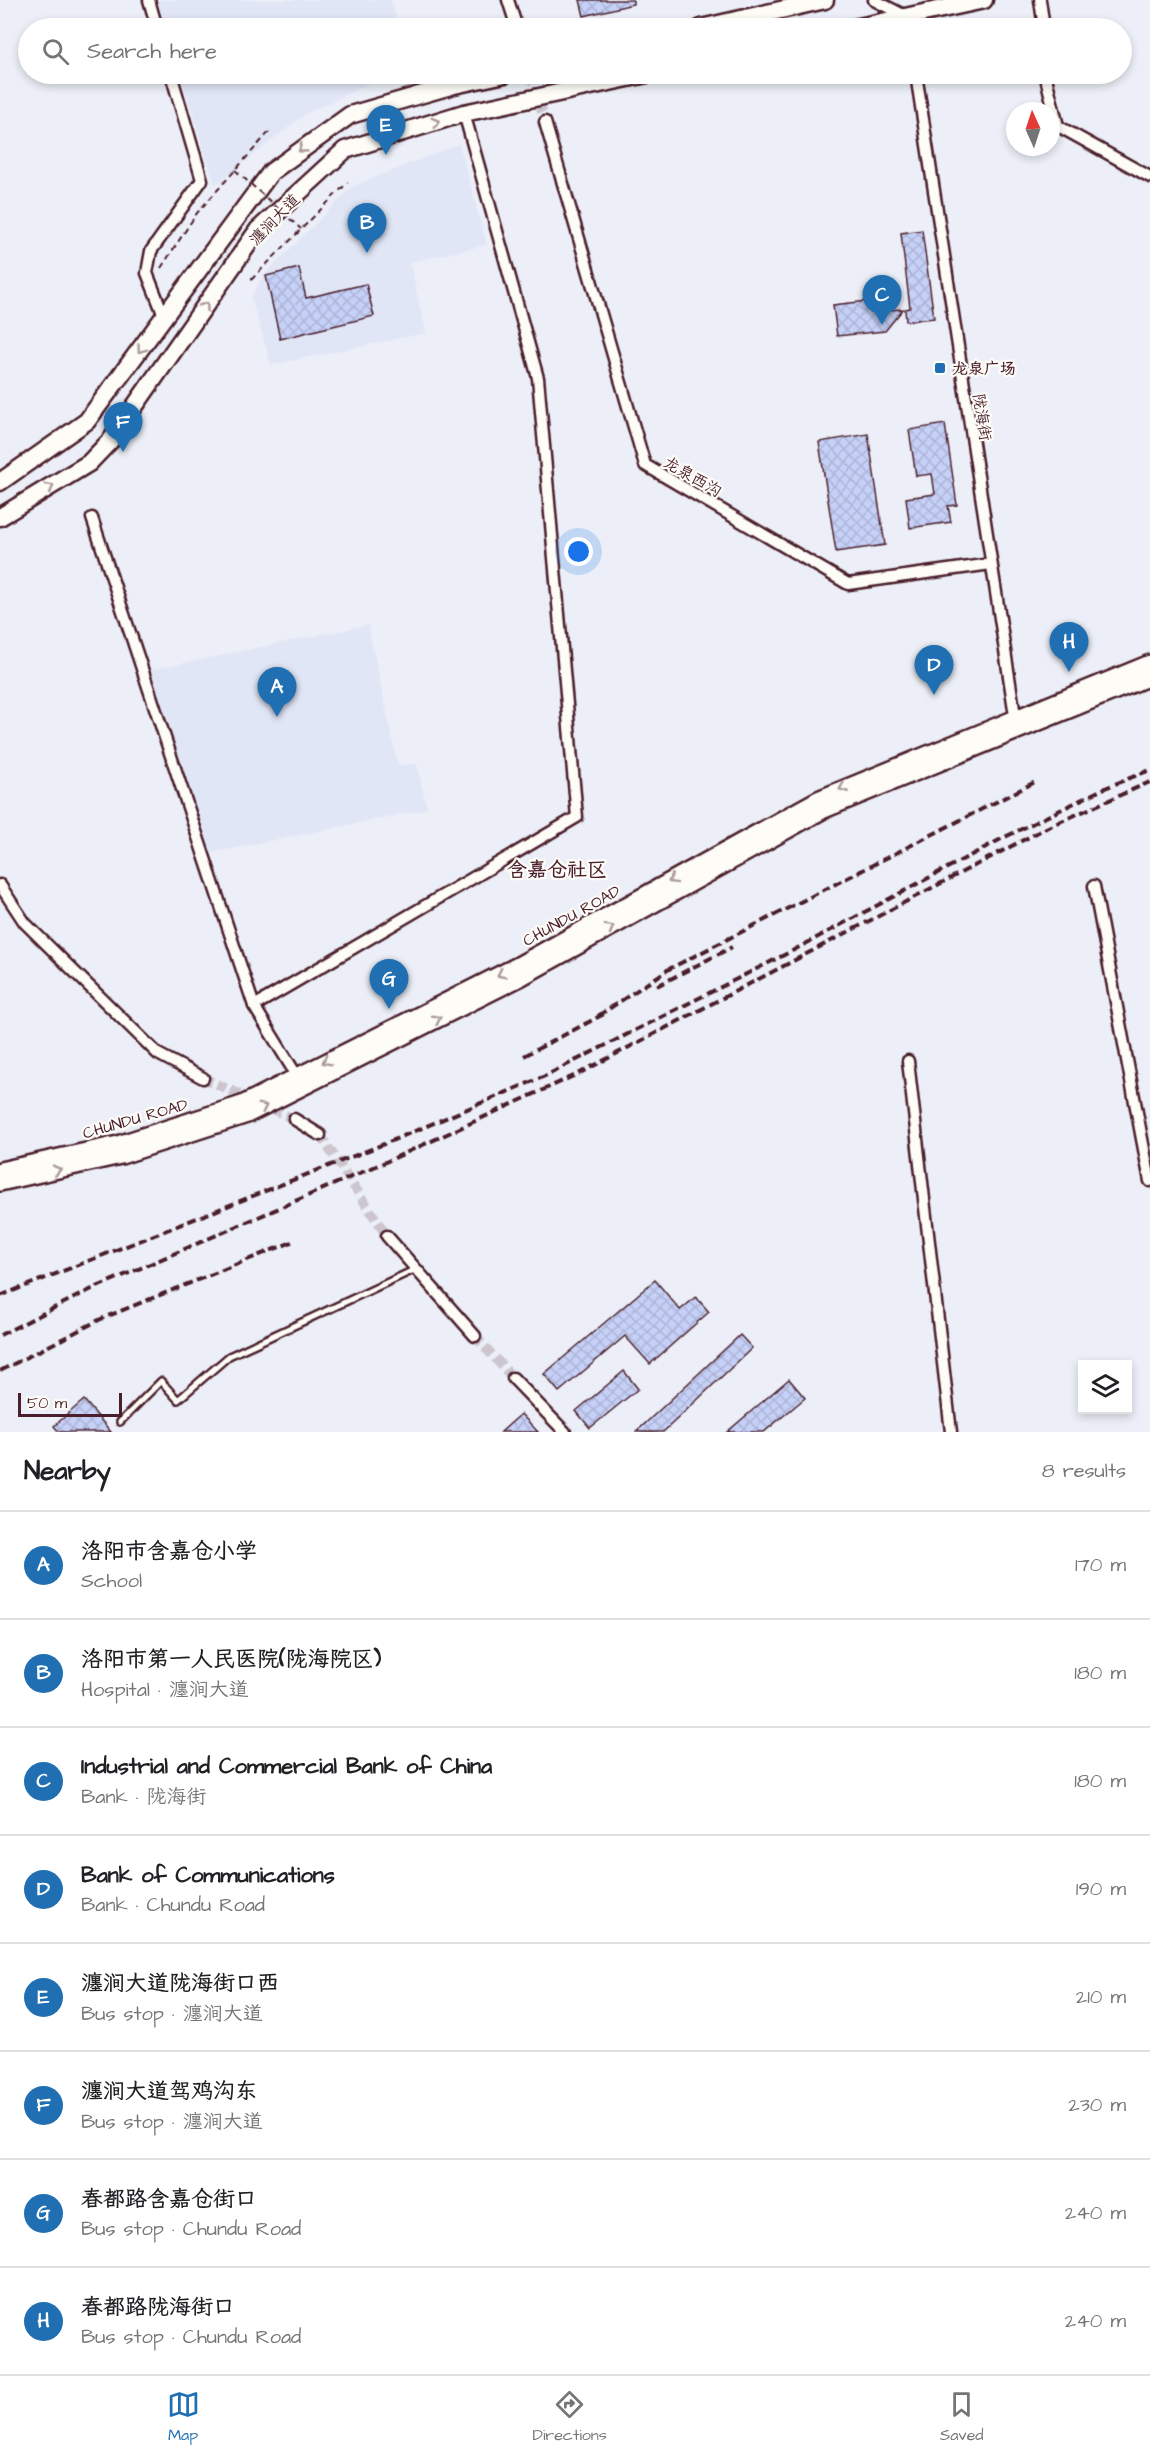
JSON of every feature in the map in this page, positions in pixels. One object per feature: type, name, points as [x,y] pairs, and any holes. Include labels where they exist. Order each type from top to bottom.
[{"type":"main road","points":[[745,18],[825,0]]},
{"type":"main road","points":[[925,18],[984,0]]},
{"type":"main road","name":"瀍涧大道","points":[[0,482],[87,421],[271,172],[350,115],[459,84]]},
{"type":"main road","name":"瀍涧大道","points":[[0,517],[89,463],[111,440],[258,230],[345,150],[464,113],[600,84]]},
{"type":"main road","name":"CHUNDU ROAD","points":[[1017,724],[1150,663]]},
{"type":"main road","name":"CHUNDU ROAD","points":[[0,1183],[121,1156],[247,1115],[300,1082],[818,799],[1150,677]]},
{"type":"main road","name":"CHUNDU ROAD","points":[[0,1170],[118,1144],[242,1104],[300,1082]]},
{"type":"street","points":[[149,0],[154,18]]},
{"type":"street","points":[[508,0],[514,18]]},
{"type":"street","points":[[874,0],[901,18]]},
{"type":"street","points":[[1040,0],[1043,18]]},
{"type":"street","points":[[165,316],[147,273],[151,251],[202,180],[174,84]]},
{"type":"street","name":"陇海街","points":[[918,84],[1017,724]]},
{"type":"street","points":[[1048,84],[1058,126],[1150,177]]},
{"type":"street","points":[[254,1006],[577,817],[538,378],[464,113]]},
{"type":"street","name":"龙泉西沟","points":[[545,122],[645,465],[848,584],[991,564]]},
{"type":"street","points":[[92,518],[254,1006],[300,1082]]},
{"type":"street","points":[[0,885],[25,923],[158,1054],[203,1078]]},
{"type":"street","points":[[1094,886],[1150,1181]]},
{"type":"street","points":[[908,1061],[951,1432]]},
{"type":"street","points":[[294,1119],[320,1135]]},
{"type":"street","points":[[387,1236],[475,1336]]},
{"type":"street","points":[[513,1378],[565,1432]]},
{"type":"lane","points":[[120,1422],[161,1381],[178,1400],[229,1356],[416,1269]]},
{"type":"path","points":[[159,271],[196,213],[270,130]]},
{"type":"path","points":[[235,170],[301,229]]},
{"type":"path","points":[[251,280],[348,182]]},
{"type":"shaded area","points":[[157,0],[391,0],[396,18],[163,18]]},
{"type":"shaded area","points":[[183,84],[368,84],[307,113],[215,185]]},
{"type":"shaded area","points":[[459,144],[487,245],[410,262],[426,333],[271,365],[251,297],[263,276],[353,186]]},
{"type":"shaded area","points":[[368,625],[398,765],[417,764],[427,809],[211,853],[150,670]]},
{"type":"building","points":[[580,0],[633,0],[633,4],[584,16]]},
{"type":"building","points":[[922,230],[934,318],[906,321],[905,309],[910,308],[901,233]]},
{"type":"building","points":[[299,268],[306,298],[366,284],[374,316],[280,339],[266,276]]},
{"type":"building","points":[[885,299],[886,310],[903,309],[885,331],[837,336],[833,305]]},
{"type":"building","points":[[945,424],[957,505],[948,506],[951,522],[910,528],[906,498],[935,494],[932,474],[916,476],[909,430]]},
{"type":"building","points":[[868,434],[885,545],[836,552],[819,442]]},
{"type":"building","points":[[655,1280],[680,1310],[696,1297],[709,1312],[650,1364],[625,1336],[559,1392],[544,1374]]},
{"type":"building","points":[[740,1335],[752,1348],[676,1420],[663,1432],[636,1432]]},
{"type":"building","points":[[624,1371],[638,1389],[590,1428],[576,1411]]},
{"type":"building","points":[[789,1379],[805,1398],[764,1432],[727,1432]]},
{"type":"building","points":[[84,1400],[111,1432],[59,1432],[54,1426]]},
{"type":"building","points":[[521,1414],[538,1432],[501,1432]]},
{"type":"tunnel","points":[[534,84],[545,122]]},
{"type":"tunnel","points":[[203,1078],[294,1119]]},
{"type":"tunnel","points":[[320,1135],[387,1236]]},
{"type":"tunnel","points":[[475,1336],[513,1378]]},
{"type":"railway","points":[[0,1296],[389,1142],[545,1076],[792,951],[1003,838],[1105,788],[1150,770]]},
{"type":"railway","points":[[598,1016],[669,969],[1035,782]]},
{"type":"railway","points":[[0,1335],[90,1290],[390,1160],[578,1074],[1048,827],[1150,782]]},
{"type":"railway","points":[[657,986],[732,947]]},
{"type":"railway","points":[[524,1056],[604,1014]]},
{"type":"railway","points":[[0,1371],[103,1318],[292,1242]]},
{"type":"place","name":"瀍涧大道陇海街口西","points":[[386,155]]},
{"type":"place","name":"洛阳市第一人民医院(陇海院区)","points":[[367,253]]},
{"type":"place","name":"Industrial and Commercial Bank of China","points":[[882,325]]},
{"type":"place","name":"龙泉广场","points":[[940,368]]},
{"type":"place","name":"瀍涧大道驾鸡沟东","points":[[123,452]]},
{"type":"place","name":"春都路陇海街口","points":[[1069,672]]},
{"type":"place","name":"Bank of Communications","points":[[934,695]]},
{"type":"place","name":"洛阳市含嘉仓小学","points":[[277,717]]},
{"type":"place","name":"春都路含嘉仓街口","points":[[389,1009]]},
{"type":"district","name":"含嘉仓社区","points":[[557,869]]}]
